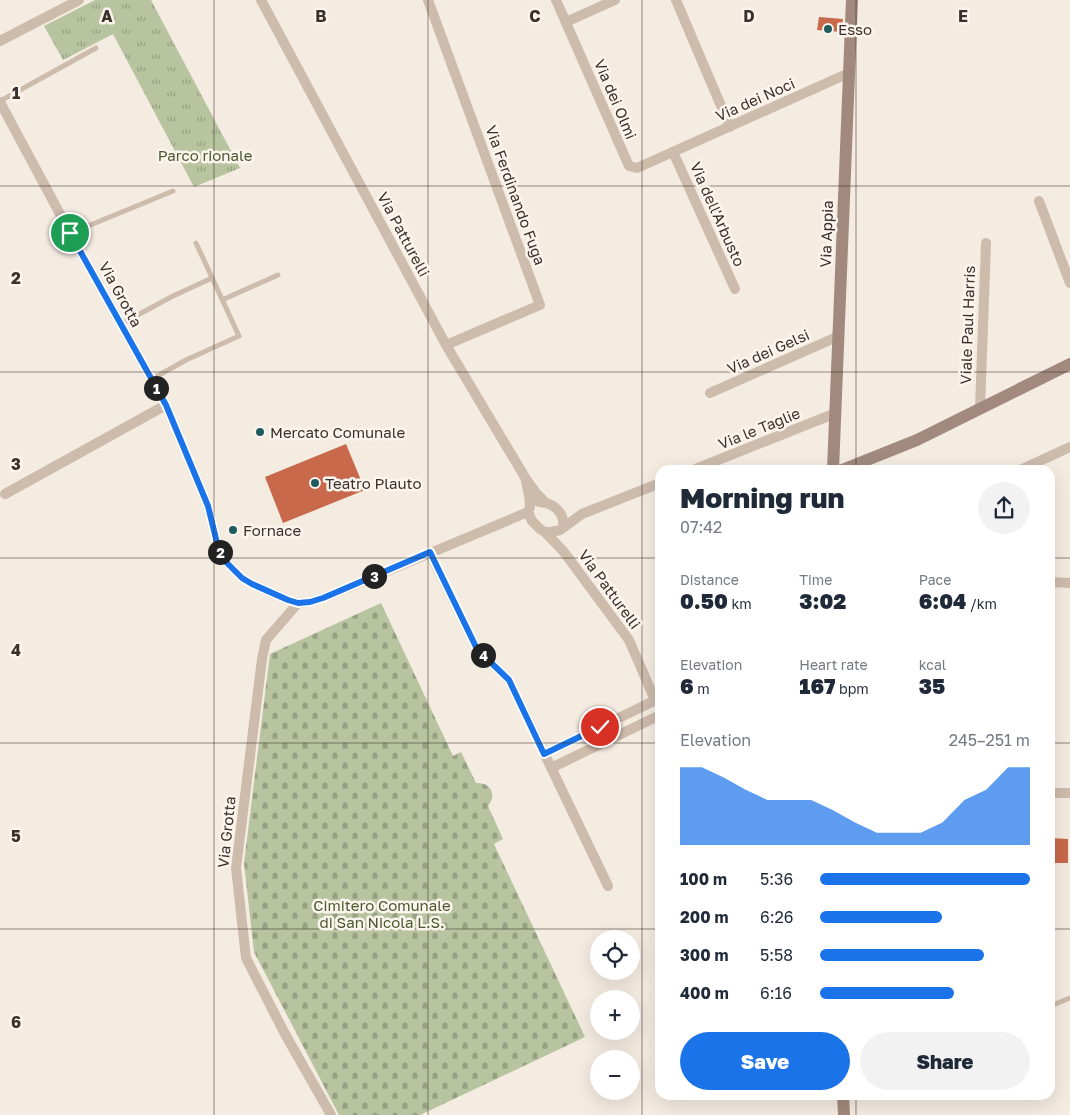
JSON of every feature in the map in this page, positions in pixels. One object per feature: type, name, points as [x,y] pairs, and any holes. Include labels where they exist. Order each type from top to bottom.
[{"type":"street","points":[[0,41],[79,0]]},
{"type":"street","name":"Via Patturelli","points":[[261,0],[446,345],[526,479],[536,493],[545,502],[553,505],[560,514],[564,522],[561,529],[564,552]]},
{"type":"street","name":"Via Ferdinando Fuga","points":[[428,0],[540,304],[446,345]]},
{"type":"street","name":"Via dei Olmi","points":[[556,0],[629,166],[637,168],[673,152]]},
{"type":"street","points":[[566,22],[614,0]]},
{"type":"street","points":[[676,0],[730,127]]},
{"type":"street","name":"Via Appia","points":[[833,465],[852,0]]},
{"type":"street","name":"Via dei Noci","points":[[673,152],[849,74]]},
{"type":"street","name":"Via Grotta","points":[[0,101],[4,120],[70,233],[166,405],[208,506],[217,543],[226,562],[242,578],[252,584],[298,603],[266,640],[236,868],[246,958],[285,1034],[331,1115]]},
{"type":"street","name":"Via dell'Arbusto","points":[[673,152],[734,289]]},
{"type":"street","points":[[1039,201],[1070,284]]},
{"type":"street","name":"Viale Paul Harris","points":[[980,409],[986,243]]},
{"type":"street","name":"Via dei Gelsi","points":[[710,393],[838,336]]},
{"type":"street","points":[[854,465],[916,440],[1070,364]]},
{"type":"street","points":[[5,494],[166,405]]},
{"type":"street","name":"Via le Taglie","points":[[706,465],[836,413]]},
{"type":"street","points":[[1031,465],[1070,447]]},
{"type":"street","name":"Via Patturelli","points":[[526,479],[530,513],[540,529],[564,552],[629,640],[655,693]]},
{"type":"street","points":[[545,532],[561,529],[582,514],[655,485]]},
{"type":"street","points":[[298,603],[323,598],[430,552],[530,513],[536,502],[545,502]]},
{"type":"street","points":[[560,514],[582,514]]},
{"type":"street","points":[[430,552],[477,649],[509,680],[608,886]]},
{"type":"street","points":[[1055,582],[1070,582]]},
{"type":"street","points":[[544,754],[655,700]]},
{"type":"street","points":[[551,768],[655,717]]},
{"type":"street","points":[[1055,793],[1070,793]]},
{"type":"street","points":[[844,1115],[846,1100]]},
{"type":"lane","points":[[0,101],[96,48]]},
{"type":"lane","points":[[70,233],[173,191]]},
{"type":"lane","points":[[152,379],[186,360],[239,336],[196,243]]},
{"type":"lane","points":[[222,300],[278,275]]},
{"type":"lane","points":[[121,324],[173,296],[212,278]]},
{"type":"lane","points":[[1055,1004],[1070,998]]},
{"type":"green space","name":"Parco rionale","points":[[95,0],[151,0],[240,168],[194,187],[113,34],[63,60],[44,26]]},
{"type":"green space","name":"Cimitero Comunale di San Nicola L.S.","points":[[381,603],[453,756],[461,752],[476,783],[481,783],[491,790],[492,798],[488,806],[503,839],[494,844],[585,1037],[420,1115],[339,1115],[254,952],[244,863],[270,654]]},
{"type":"building","points":[[819,17],[843,19],[841,32],[817,30]]},
{"type":"building","name":"Teatro Plauto","points":[[346,444],[365,490],[283,523],[265,477]]},
{"type":"building","points":[[1055,838],[1068,839],[1068,863],[1055,863]]},
{"type":"place","name":"Esso","points":[[828,29]]},
{"type":"place","name":"Mercato Comunale","points":[[260,432]]},
{"type":"place","name":"Teatro Plauto","points":[[315,483]]},
{"type":"place","name":"Fornace","points":[[233,530]]},
{"type":"route","points":[[70,233],[166,405],[208,506],[221,554],[233,570],[252,584],[288,600],[298,603],[310,602],[430,552],[477,649],[509,680],[544,754],[600,727]]}]
